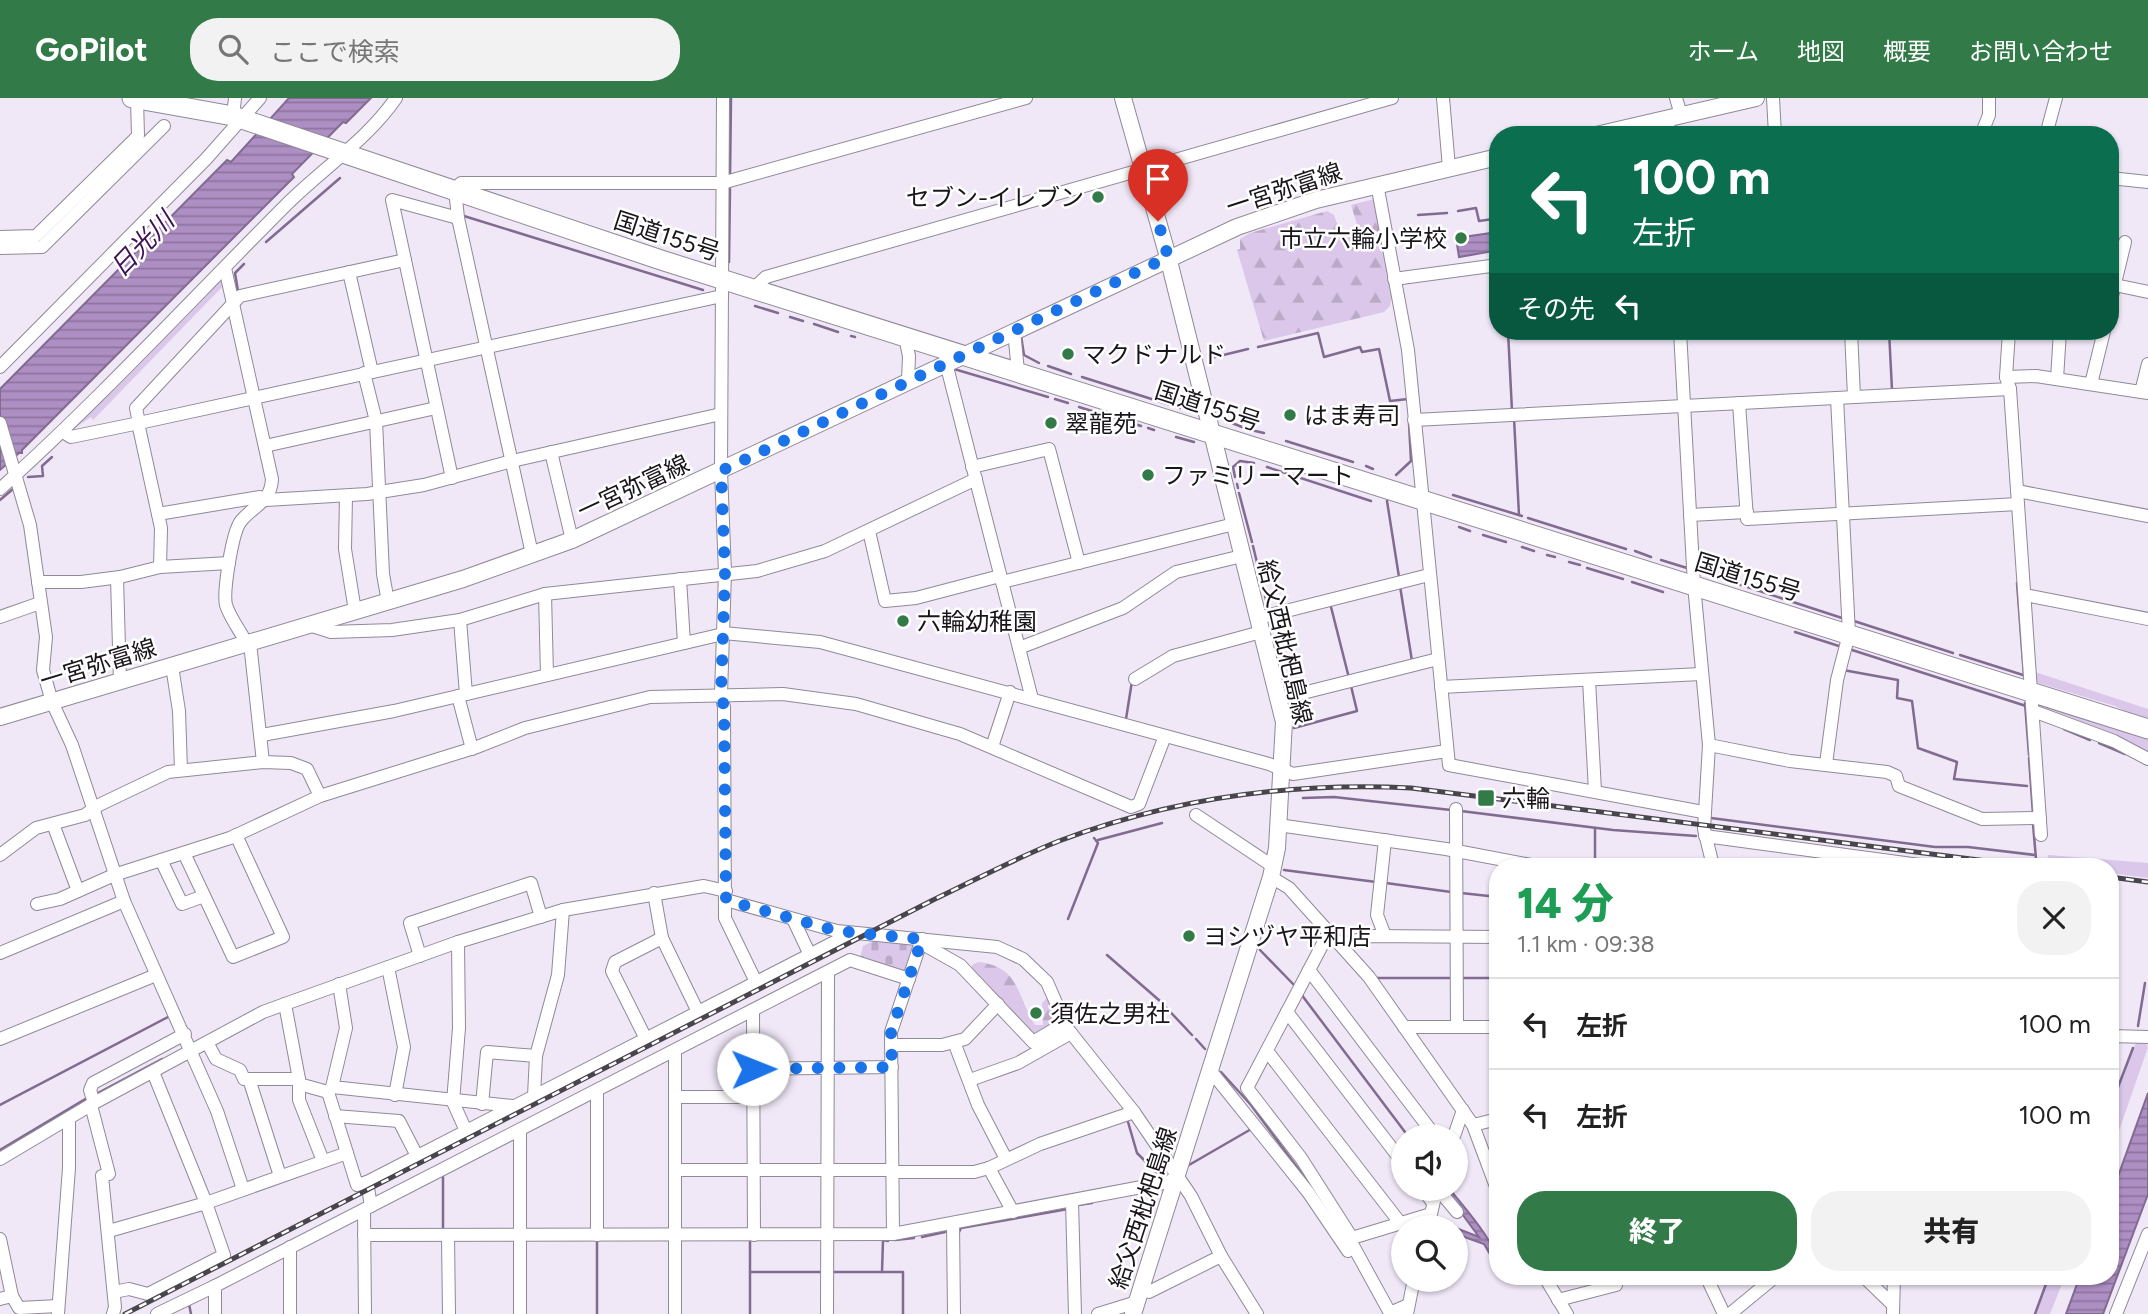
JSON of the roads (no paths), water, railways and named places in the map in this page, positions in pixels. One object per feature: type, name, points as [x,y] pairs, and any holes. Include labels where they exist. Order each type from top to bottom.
[{"type":"highway","name":"国道155号","points":[[132,98],[240,114],[341,152],[457,187],[722,287],[753,289],[965,354],[1849,634],[2032,701],[2148,729]]},
{"type":"main road","name":"給父西枇杷島線","points":[[1124,98],[1168,257],[1284,722],[1273,872],[1137,1302]]},
{"type":"main road","points":[[1654,126],[1673,123],[1756,98]]},
{"type":"main road","name":"一宮弥富線","points":[[0,718],[388,602],[572,540],[1168,257],[1269,214],[1377,184],[1489,159]]},
{"type":"street","points":[[0,367],[206,159],[240,114],[260,98]]},
{"type":"street","points":[[0,489],[63,432],[396,98]]},
{"type":"street","points":[[723,98],[721,471],[725,573],[721,694],[724,707],[725,918],[756,982]]},
{"type":"street","points":[[532,554],[458,218],[457,187],[722,183],[1026,98]]},
{"type":"street","points":[[753,289],[766,276],[1392,98]]},
{"type":"street","points":[[1443,98],[1449,169]]},
{"type":"street","points":[[1673,123],[1676,98]]},
{"type":"street","points":[[1773,98],[1775,126]]},
{"type":"street","points":[[1985,126],[1989,116],[1989,98]]},
{"type":"street","points":[[2048,126],[2056,98]]},
{"type":"street","points":[[0,237],[36,236],[138,136],[137,99]]},
{"type":"street","points":[[138,121],[153,137]]},
{"type":"street","points":[[0,248],[42,247],[164,126]]},
{"type":"street","points":[[2119,179],[2148,182]]},
{"type":"street","points":[[1377,184],[1408,350],[1449,765],[1703,812]]},
{"type":"street","points":[[452,478],[393,200],[458,218]]},
{"type":"street","points":[[2119,263],[2125,242]]},
{"type":"street","points":[[160,567],[162,528],[136,408],[240,296],[405,260]]},
{"type":"street","points":[[1394,279],[1489,266]]},
{"type":"street","points":[[225,268],[272,480],[271,491],[265,500],[242,519],[235,531],[229,562],[226,605],[249,643],[262,735],[263,762]]},
{"type":"street","points":[[349,272],[376,421],[378,492],[388,602]]},
{"type":"street","points":[[2119,285],[2148,292]]},
{"type":"street","points":[[63,432],[71,437],[368,373],[486,347],[722,287]]},
{"type":"street","points":[[1014,331],[1018,371]]},
{"type":"street","points":[[905,337],[909,356],[908,381]]},
{"type":"street","points":[[1680,340],[1694,585],[1709,745],[1703,812],[1711,858]]},
{"type":"street","points":[[1851,340],[1854,397]]},
{"type":"street","points":[[2009,340],[2008,383],[2041,835]]},
{"type":"street","points":[[2057,379],[2059,340]]},
{"type":"street","points":[[2091,384],[2102,340]]},
{"type":"street","points":[[946,363],[1032,699]]},
{"type":"street","points":[[1414,420],[1854,397],[2057,379],[2145,393],[2148,364]]},
{"type":"street","points":[[1826,764],[1838,680],[1849,634],[1837,398]]},
{"type":"street","points":[[1740,403],[1747,519],[2018,498],[2148,516]]},
{"type":"street","points":[[265,446],[436,408]]},
{"type":"street","points":[[158,514],[260,497],[265,500],[378,492],[452,478],[512,461],[721,414]]},
{"type":"street","points":[[0,423],[30,525],[46,637],[43,670],[52,702],[72,745],[114,876],[217,1111],[243,1189]]},
{"type":"street","points":[[309,625],[331,632],[361,632],[460,621],[545,594],[757,571],[803,560],[869,531],[974,473],[1049,449],[1079,563]]},
{"type":"street","points":[[551,452],[572,540]]},
{"type":"street","points":[[346,496],[345,549],[355,611]]},
{"type":"street","points":[[1690,515],[1746,512]]},
{"type":"street","points":[[869,531],[885,601],[916,598],[1079,563],[1234,524]]},
{"type":"street","points":[[1019,648],[1123,608],[1176,572],[1242,556]]},
{"type":"street","points":[[38,582],[81,582],[117,578],[160,567],[229,562]]},
{"type":"street","points":[[1135,678],[1173,656],[1260,625],[1429,575]]},
{"type":"street","points":[[117,578],[120,682]]},
{"type":"street","points":[[680,579],[684,643]]},
{"type":"street","points":[[545,594],[547,675]]},
{"type":"street","points":[[2025,595],[2148,619]]},
{"type":"street","points":[[0,617],[40,603]]},
{"type":"street","points":[[460,621],[462,695],[472,749]]},
{"type":"street","points":[[262,735],[462,695],[723,634],[820,642],[1010,692],[1282,768],[1293,774],[1304,774],[1317,768],[1447,751]]},
{"type":"street","points":[[1279,699],[1438,659]]},
{"type":"street","points":[[172,666],[179,711],[181,769]]},
{"type":"street","points":[[1441,687],[1701,674]]},
{"type":"street","points":[[1589,680],[1595,791]]},
{"type":"street","points":[[992,747],[1010,692]]},
{"type":"street","points":[[37,904],[236,835],[320,796],[472,749],[525,728],[650,697],[721,694],[809,696],[856,704],[924,722],[992,747],[1131,807],[1139,804],[1165,736]]},
{"type":"street","points":[[2032,701],[2148,759]]},
{"type":"street","points":[[1709,745],[1887,772],[1895,776],[1899,786],[1982,819],[2040,818]]},
{"type":"street","points":[[0,855],[36,828],[71,820],[146,781],[181,769],[263,762],[291,764],[307,769],[320,796]]},
{"type":"street","points":[[1456,809],[1457,1027]]},
{"type":"street","points":[[1196,815],[1273,872],[1369,977],[1473,1125],[1489,1168]]},
{"type":"street","points":[[53,824],[78,891]]},
{"type":"street","points":[[1278,825],[1494,858]]},
{"type":"street","points":[[184,853],[233,957],[283,937],[236,835]]},
{"type":"street","points":[[1705,836],[1849,858]]},
{"type":"street","points":[[1385,840],[1377,915],[1385,936]]},
{"type":"street","points":[[161,860],[182,904],[204,896]]},
{"type":"street","points":[[419,951],[410,923],[531,883],[540,912]]},
{"type":"street","points":[[113,1314],[114,1292],[102,1176],[109,1174],[92,1100],[93,1083],[189,1044],[208,1044],[263,1012],[388,967],[419,951],[458,942],[540,912],[704,886],[793,919],[853,933],[997,947],[1017,955],[1047,982],[1068,1028],[1134,1112],[1197,1206],[1221,1256],[1257,1314]]},
{"type":"street","points":[[654,893],[662,938],[698,1012]]},
{"type":"street","points":[[0,953],[124,901]]},
{"type":"street","points":[[534,1096],[536,1056],[558,975],[563,910]]},
{"type":"street","points":[[793,919],[810,955]]},
{"type":"street","points":[[1329,932],[1247,1088],[1301,1158],[1352,1240],[1390,1313],[1407,1310],[1411,1292]]},
{"type":"street","points":[[339,984],[346,1028],[330,1089],[335,1116],[357,1185],[853,933]]},
{"type":"street","points":[[1341,945],[1371,936],[1489,937]]},
{"type":"street","points":[[646,1039],[612,971],[615,962],[662,938]]},
{"type":"street","points":[[893,1234],[891,1032],[922,941]]},
{"type":"street","points":[[922,941],[960,965],[1033,1042],[1068,1028]]},
{"type":"street","points":[[458,942],[460,1028],[453,1102],[466,1130]]},
{"type":"street","points":[[157,1314],[850,960],[909,979]]},
{"type":"street","points":[[388,967],[404,1047],[395,1095]]},
{"type":"street","points":[[1309,970],[1426,1124]]},
{"type":"street","points":[[827,1314],[828,972]]},
{"type":"street","points":[[0,1039],[156,975]]},
{"type":"street","points":[[285,1004],[299,1081],[299,1100],[323,1161]]},
{"type":"street","points":[[891,1045],[942,1045],[971,1035],[998,1004]]},
{"type":"street","points":[[753,1011],[754,1235]]},
{"type":"street","points":[[1287,1012],[1391,1147]]},
{"type":"street","points":[[1404,1027],[1489,1027]]},
{"type":"street","points":[[971,1080],[1018,1063],[1068,1028]]},
{"type":"street","points":[[2119,1036],[2148,1037]]},
{"type":"street","points":[[954,1041],[971,1080],[978,1105],[1006,1159]]},
{"type":"street","points":[[0,1159],[69,1118],[92,1100],[153,1072],[189,1044]]},
{"type":"street","points":[[208,1044],[216,1059],[240,1070],[244,1079],[299,1081],[330,1089],[513,1106]]},
{"type":"street","points":[[675,1051],[675,1314]]},
{"type":"street","points":[[1266,1051],[1394,1215]]},
{"type":"street","points":[[482,1104],[487,1052],[536,1056]]},
{"type":"street","points":[[753,1069],[892,1067]]},
{"type":"street","points":[[1210,1070],[1258,1126],[1348,1251],[1352,1240]]},
{"type":"street","points":[[114,1292],[130,1289],[148,1294],[224,1255],[153,1072]]},
{"type":"street","points":[[249,1079],[281,1176]]},
{"type":"street","points":[[597,1090],[597,1235]]},
{"type":"street","points":[[675,1097],[753,1097]]},
{"type":"street","points":[[1458,1124],[1463,1110]]},
{"type":"street","points":[[675,1170],[974,1172],[989,1168],[1040,1144],[1134,1112]]},
{"type":"street","points":[[335,1116],[399,1121],[417,1156]]},
{"type":"street","points":[[0,1239],[6,1298],[19,1308],[58,1310],[69,1168],[69,1118]]},
{"type":"street","points":[[1473,1125],[1489,1121]]},
{"type":"street","points":[[520,1130],[520,1314]]},
{"type":"street","points":[[109,1231],[206,1203],[347,1153]]},
{"type":"street","points":[[989,1168],[1013,1212]]},
{"type":"street","points":[[365,1235],[893,1234],[1168,1182],[1177,1177]]},
{"type":"street","points":[[365,1314],[367,1182]]},
{"type":"street","points":[[1072,1201],[1075,1314]]},
{"type":"street","points":[[1448,1201],[1457,1212]]},
{"type":"street","points":[[953,1224],[954,1314]]},
{"type":"street","points":[[1352,1240],[1391,1227]]},
{"type":"street","points":[[2116,1314],[2148,1234]]},
{"type":"street","points":[[448,1235],[449,1314]]},
{"type":"street","points":[[290,1247],[290,1314]]},
{"type":"street","points":[[1098,1314],[1137,1302],[1149,1292],[1221,1256]]},
{"type":"street","points":[[1549,1285],[1567,1314]]},
{"type":"street","points":[[1558,1300],[1616,1285]]},
{"type":"street","points":[[1710,1285],[1724,1314]]},
{"type":"street","points":[[1730,1314],[1765,1285]]},
{"type":"street","points":[[1871,1285],[1892,1308]]},
{"type":"street","points":[[1892,1308],[1893,1285]]},
{"type":"street","points":[[215,1286],[215,1314]]},
{"type":"waterway","points":[[730,178],[731,98]]},
{"type":"waterway","points":[[266,242],[340,178]]},
{"type":"waterway","points":[[729,262],[730,189]]},
{"type":"waterway","points":[[1458,211],[1476,208],[1479,221],[1489,220]]},
{"type":"waterway","points":[[1418,215],[1447,213]]},
{"type":"waterway","points":[[464,216],[703,290]]},
{"type":"waterway","points":[[238,291],[235,273],[244,264]]},
{"type":"waterway","points":[[755,306],[778,313]]},
{"type":"waterway","points":[[790,317],[803,321]]},
{"type":"waterway","points":[[814,324],[838,332]]},
{"type":"waterway","points":[[1258,347],[1318,333],[1324,357],[1360,347],[1362,352],[1379,349],[1390,401],[1408,399]]},
{"type":"waterway","points":[[851,336],[855,337]]},
{"type":"waterway","points":[[1021,336],[1024,355],[1039,363]]},
{"type":"waterway","points":[[1508,340],[1512,411]]},
{"type":"waterway","points":[[1889,340],[1892,390]]},
{"type":"waterway","points":[[1211,358],[1248,349]]},
{"type":"waterway","points":[[1048,366],[1071,374]]},
{"type":"waterway","points":[[954,369],[1048,397]]},
{"type":"waterway","points":[[1082,377],[1180,408]]},
{"type":"waterway","points":[[1055,399],[1068,403]]},
{"type":"waterway","points":[[1079,407],[1108,416]]},
{"type":"waterway","points":[[1114,417],[1141,426]]},
{"type":"waterway","points":[[1514,418],[1519,515]]},
{"type":"waterway","points":[[1232,423],[1242,427]]},
{"type":"waterway","points":[[1396,475],[1411,461],[1409,423]]},
{"type":"waterway","points":[[1148,428],[1154,430]]},
{"type":"waterway","points":[[1251,430],[1264,433]]},
{"type":"waterway","points":[[1176,437],[1194,442]]},
{"type":"waterway","points":[[1286,441],[1353,462]]},
{"type":"waterway","points":[[28,477],[43,476],[42,466],[52,457]]},
{"type":"waterway","points":[[1235,477],[1233,467],[1240,461],[1254,463]]},
{"type":"waterway","points":[[1366,466],[1373,469]]},
{"type":"waterway","points":[[1267,467],[1371,501]]},
{"type":"waterway","points":[[1237,484],[1238,488]]},
{"type":"waterway","points":[[0,500],[13,489]]},
{"type":"waterway","points":[[1239,493],[1252,542]]},
{"type":"waterway","points":[[1453,495],[1522,516]]},
{"type":"waterway","points":[[1387,501],[1399,577]]},
{"type":"waterway","points":[[1528,518],[1626,549]]},
{"type":"waterway","points":[[1459,527],[1470,531]]},
{"type":"waterway","points":[[1483,535],[1506,542]]},
{"type":"waterway","points":[[1253,546],[1259,571]]},
{"type":"waterway","points":[[1522,547],[1534,551]]},
{"type":"waterway","points":[[1635,551],[1651,557]]},
{"type":"waterway","points":[[1547,555],[1555,557]]},
{"type":"waterway","points":[[1661,560],[1687,568]]},
{"type":"waterway","points":[[1569,562],[1580,565]]},
{"type":"waterway","points":[[1587,568],[1623,579]]},
{"type":"waterway","points":[[1698,571],[1842,618]]},
{"type":"waterway","points":[[1260,575],[1264,591]]},
{"type":"waterway","points":[[1632,582],[1663,592]]},
{"type":"waterway","points":[[2017,583],[2024,676]]},
{"type":"waterway","points":[[1400,586],[1412,661]]},
{"type":"waterway","points":[[1265,596],[1269,611]]},
{"type":"waterway","points":[[1330,603],[1349,678]]},
{"type":"waterway","points":[[1854,621],[1953,653]]},
{"type":"waterway","points":[[1795,632],[1842,647]]},
{"type":"waterway","points":[[1849,649],[2026,706]]},
{"type":"waterway","points":[[1960,655],[2023,675]]},
{"type":"waterway","points":[[1843,670],[1898,680],[1897,698],[1912,701],[1918,748],[1957,762],[1954,779],[2027,786]]},
{"type":"waterway","points":[[1126,719],[1132,681]]},
{"type":"waterway","points":[[1294,728],[1357,711],[1351,686]]},
{"type":"waterway","points":[[2025,703],[2029,755]]},
{"type":"waterway","points":[[2064,729],[2090,740]]},
{"type":"waterway","points":[[2099,743],[2125,754]]},
{"type":"waterway","points":[[2029,758],[2033,814]]},
{"type":"waterway","points":[[1303,798],[1334,797],[1451,810]]},
{"type":"waterway","points":[[1461,811],[1613,830],[1696,836]]},
{"type":"waterway","points":[[1711,818],[1935,847],[1968,847],[2035,855]]},
{"type":"waterway","points":[[1098,840],[1162,823]]},
{"type":"waterway","points":[[2033,824],[2036,858]]},
{"type":"waterway","points":[[1595,828],[1595,858]]},
{"type":"waterway","points":[[1068,919],[1098,843],[1094,838]]},
{"type":"waterway","points":[[1284,870],[1376,882]]},
{"type":"waterway","points":[[1386,883],[1451,892]]},
{"type":"waterway","points":[[1461,893],[1489,896]]},
{"type":"waterway","points":[[1260,950],[1295,986]]},
{"type":"waterway","points":[[1107,955],[1160,1001],[1192,1035]]},
{"type":"waterway","points":[[1377,978],[1451,978]]},
{"type":"waterway","points":[[1461,978],[1489,978]]},
{"type":"waterway","points":[[2138,1026],[2145,983]]},
{"type":"waterway","points":[[1301,994],[1399,1124]]},
{"type":"waterway","points":[[0,1105],[170,1016]]},
{"type":"waterway","points":[[1196,1039],[1205,1049]]},
{"type":"waterway","points":[[2119,1085],[2133,1048]]},
{"type":"waterway","points":[[96,1094],[162,1059]]},
{"type":"waterway","points":[[1221,1072],[1251,1105],[1316,1193]]},
{"type":"waterway","points":[[0,1150],[87,1098]]},
{"type":"waterway","points":[[1128,1122],[1137,1153],[1160,1176],[1164,1175]]},
{"type":"waterway","points":[[1189,1165],[1253,1128]]},
{"type":"waterway","points":[[443,1177],[443,1229]]},
{"type":"waterway","points":[[1078,1205],[1092,1203]]},
{"type":"waterway","points":[[958,1234],[961,1228],[1068,1209]]},
{"type":"waterway","points":[[922,1237],[945,1232]]},
{"type":"waterway","points":[[895,1240],[914,1238]]},
{"type":"waterway","points":[[597,1240],[597,1314]]},
{"type":"waterway","points":[[882,1272],[883,1240],[888,1241]]},
{"type":"waterway","points":[[750,1241],[750,1314]]},
{"type":"waterway","points":[[750,1272],[821,1272]]},
{"type":"waterway","points":[[830,1272],[903,1272],[903,1314]]},
{"type":"waterway","points":[[2035,1314],[2046,1285]]},
{"type":"waterway","points":[[189,1304],[191,1314]]},
{"type":"railway","points":[[125,1314],[933,900],[1059,841],[1145,814],[1232,796],[1277,791],[1411,788],[1963,858]]},
{"type":"railway","points":[[2119,878],[2148,882]]},
{"type":"place","name":"セブン-イレブン","points":[[1098,197]]},
{"type":"place","name":"市立六輪小学校","points":[[1461,238]]},
{"type":"place","name":"マクドナルド","points":[[1068,354]]},
{"type":"place","name":"はま寿司","points":[[1290,415]]},
{"type":"place","name":"翠龍苑","points":[[1051,423]]},
{"type":"place","name":"ファミリーマート","points":[[1148,475]]},
{"type":"place","name":"六輪幼稚園","points":[[903,621]]},
{"type":"place","name":"六輪","points":[[1486,798]]},
{"type":"place","name":"ヨシヅヤ平和店","points":[[1189,936]]},
{"type":"place","name":"須佐之男社","points":[[1036,1013]]},
{"type":"water label","name":"日光川","points":[[142,244]]}]
